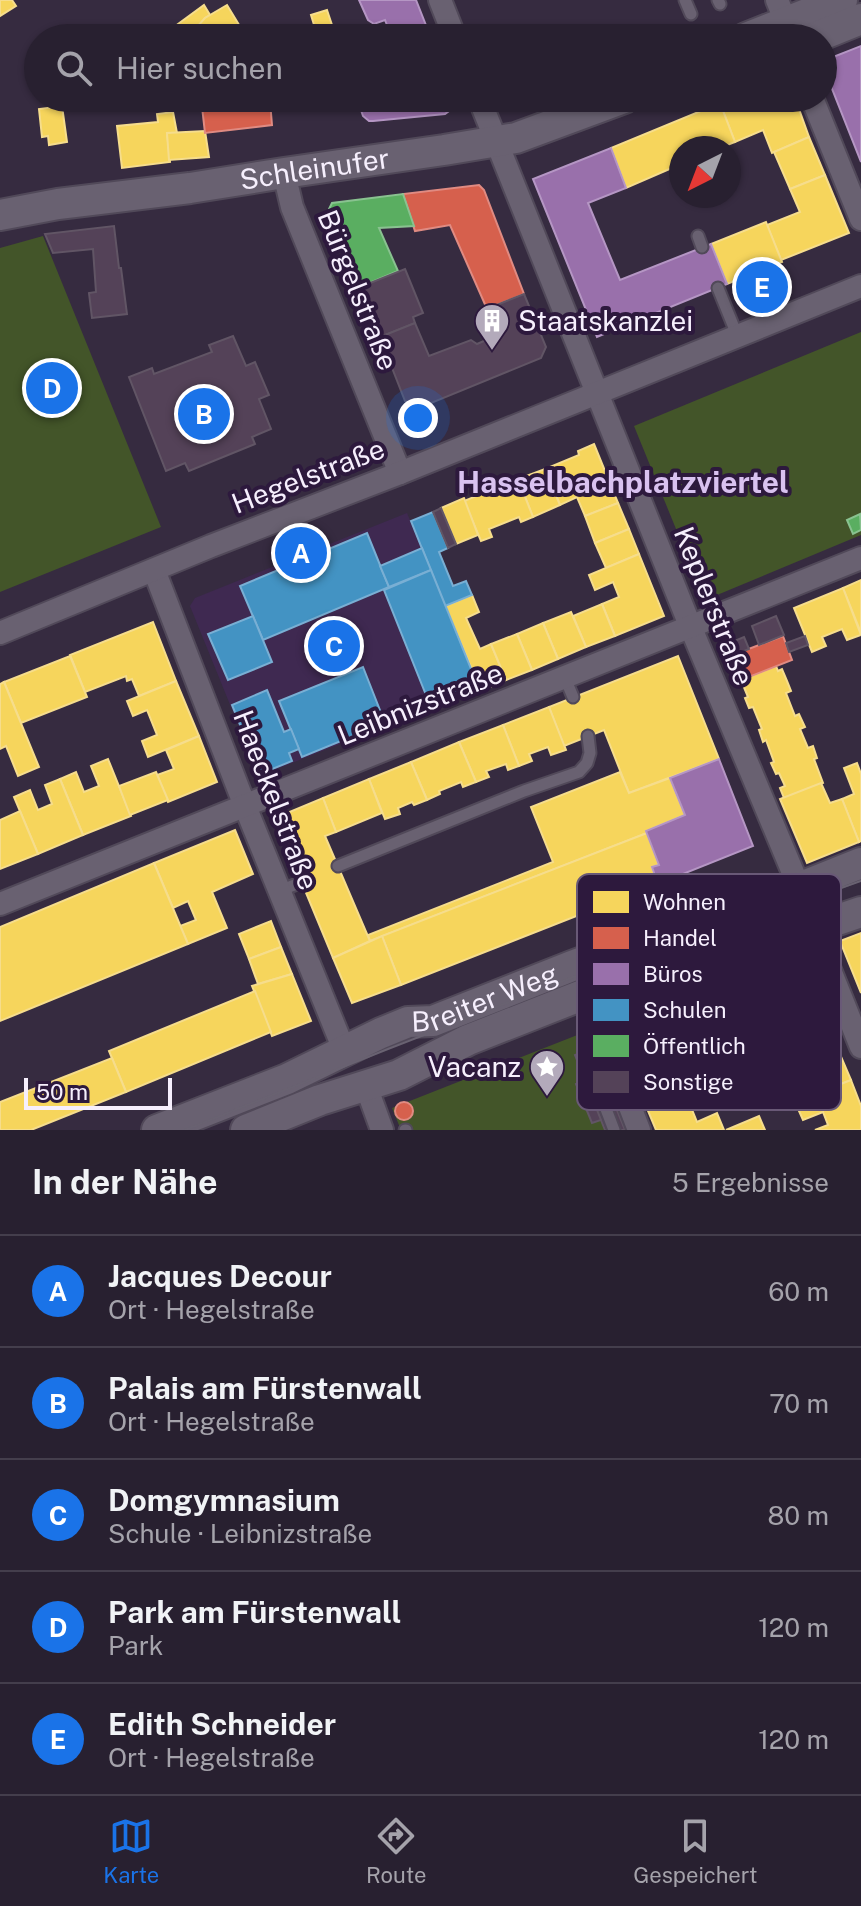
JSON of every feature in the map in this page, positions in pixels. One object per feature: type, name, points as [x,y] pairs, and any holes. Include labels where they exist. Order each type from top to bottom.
[{"type":"street","points":[[440,0],[449,24]]},
{"type":"street","points":[[765,24],[782,11],[842,0]]},
{"type":"street","points":[[837,29],[861,19]]},
{"type":"street","name":"Keplerstraße","points":[[485,112],[691,628],[794,874]]},
{"type":"street","name":"Schleinufer","points":[[0,215],[496,141],[534,133],[588,112]]},
{"type":"street","points":[[818,112],[861,219]]},
{"type":"street","name":"Bürgelstraße","points":[[284,173],[298,224],[400,473]]},
{"type":"street","name":"Hegelstraße","points":[[0,633],[861,286]]},
{"type":"street","name":"Leibnizstraße","points":[[0,904],[245,806],[569,688],[691,628],[861,558]]},
{"type":"street","name":"Haeckelstraße","points":[[154,570],[344,1050]]},
{"type":"street","name":"Breiter Weg","points":[[833,874],[861,863]]},
{"type":"street","name":"Breiter Weg","points":[[841,919],[861,912]]},
{"type":"street","name":"Breiter Weg","points":[[157,1130],[287,1079],[408,1022],[433,1021],[577,964]]},
{"type":"street","name":"Keplerstraße","points":[[841,996],[861,1047]]},
{"type":"street","name":"Breiter Weg","points":[[246,1130],[320,1100],[399,1075],[458,1045],[577,997]]},
{"type":"street","points":[[366,1086],[382,1130]]},
{"type":"street","points":[[631,1110],[639,1130]]},
{"type":"lane","points":[[685,0],[691,14]]},
{"type":"lane","points":[[718,288],[737,335]]},
{"type":"lane","points":[[338,866],[579,772],[587,763],[590,753],[588,736]]},
{"type":"lane","points":[[279,891],[302,882]]},
{"type":"lane","points":[[606,1110],[614,1130]]},
{"type":"shaded area","points":[[407,513],[479,689],[259,776],[190,606],[195,598]]},
{"type":"green space","points":[[43,236],[161,527],[0,592],[0,248]]},
{"type":"green space","points":[[861,332],[861,535],[705,600],[634,426]]},
{"type":"green space","points":[[577,1035],[577,1110],[617,1110],[625,1130],[401,1130],[392,1108]]},
{"type":"building: Wohnen","points":[[0,0],[12,0],[16,6],[0,16]]},
{"type":"building: Wohnen","points":[[204,5],[210,15],[200,24],[178,24]]},
{"type":"building: Wohnen","points":[[227,5],[239,24],[200,24]]},
{"type":"building: Wohnen","points":[[327,10],[332,24],[314,24],[311,15]]},
{"type":"building: Wohnen","points":[[39,112],[63,112],[67,142],[49,145],[48,136],[42,137]]},
{"type":"building: Wohnen","points":[[173,112],[177,133],[167,133],[170,162],[122,168],[117,126],[158,122],[157,114]]},
{"type":"building: Wohnen","points":[[698,112],[723,112],[733,136],[669,136],[669,169],[626,188],[611,148]]},
{"type":"building: Wohnen","points":[[723,112],[800,112],[809,137],[772,153],[763,130],[741,139],[741,136],[733,136]]},
{"type":"building: Wohnen","points":[[205,131],[209,157],[169,160],[167,133]]},
{"type":"building: Wohnen","points":[[809,137],[825,175],[790,189],[774,152]]},
{"type":"building: Wohnen","points":[[825,175],[849,233],[781,260],[767,225],[800,212],[790,189]]},
{"type":"building: Wohnen","points":[[766,222],[782,262],[727,284],[711,244]]},
{"type":"building: Wohnen","points":[[594,444],[618,503],[585,516],[577,497],[560,505],[545,469],[579,455],[578,451]]},
{"type":"building: Wohnen","points":[[545,469],[560,505],[533,517],[518,479]]},
{"type":"building: Wohnen","points":[[518,479],[533,517],[521,522],[519,517],[489,529],[492,537],[481,541],[464,501]]},
{"type":"building: Wohnen","points":[[464,498],[478,535],[456,544],[441,508]]},
{"type":"building: Wohnen","points":[[618,503],[629,529],[595,543],[585,516]]},
{"type":"building: Wohnen","points":[[629,529],[639,554],[606,568],[595,543]]},
{"type":"building: Wohnen","points":[[639,554],[664,616],[615,636],[602,604],[619,597],[613,582],[595,590],[589,575]]},
{"type":"building: Wohnen","points":[[861,580],[861,633],[843,588]]},
{"type":"building: Wohnen","points":[[843,588],[861,635],[847,640],[842,629],[822,637],[826,646],[812,652],[794,608]]},
{"type":"building: Wohnen","points":[[472,595],[479,612],[466,618],[480,649],[491,644],[506,680],[481,691],[445,606]]},
{"type":"building: Wohnen","points":[[602,604],[615,636],[586,647],[573,616]]},
{"type":"building: Wohnen","points":[[571,612],[586,647],[558,659],[543,623]]},
{"type":"building: Wohnen","points":[[153,622],[176,681],[139,696],[132,679],[127,681],[126,676],[85,692],[70,655]]},
{"type":"building: Wohnen","points":[[543,623],[558,659],[532,670],[517,634]]},
{"type":"building: Wohnen","points":[[517,634],[532,670],[506,680],[491,644]]},
{"type":"building: Wohnen","points":[[70,656],[87,697],[21,723],[4,682]]},
{"type":"building: Wohnen","points":[[678,656],[719,759],[629,793],[604,730],[564,746],[549,707]]},
{"type":"building: Wohnen","points":[[776,666],[778,671],[782,669],[787,681],[791,691],[786,693],[795,716],[799,714],[805,727],[800,729],[808,748],[813,746],[817,758],[814,759],[823,783],[784,798],[780,788],[785,786],[771,763],[774,762],[766,740],[763,742],[759,730],[762,729],[753,707],[749,708],[741,680]]},
{"type":"building: Wohnen","points":[[176,681],[199,736],[148,757],[142,741],[157,735],[147,710],[133,716],[127,701]]},
{"type":"building: Wohnen","points":[[4,682],[39,767],[18,776],[6,746],[0,749],[0,684]]},
{"type":"building: Wohnen","points":[[549,707],[566,750],[551,755],[548,747],[529,754],[532,761],[519,766],[503,725]]},
{"type":"building: Wohnen","points":[[503,725],[519,766],[508,770],[506,764],[486,771],[489,777],[476,782],[459,742]]},
{"type":"building: Wohnen","points":[[199,736],[217,782],[168,802],[157,775],[174,769],[166,750]]},
{"type":"building: Wohnen","points":[[459,742],[476,782],[463,787],[461,782],[427,800],[411,762]]},
{"type":"building: Wohnen","points":[[108,759],[131,816],[83,835],[60,779],[76,772],[84,792],[99,786],[91,766]]},
{"type":"building: Wohnen","points":[[411,762],[427,800],[398,808],[400,814],[385,819],[369,779]]},
{"type":"building: Wohnen","points":[[857,763],[861,774],[859,842],[842,799],[854,794],[844,768]]},
{"type":"building: Wohnen","points":[[156,772],[168,800],[130,815],[119,786]]},
{"type":"building: Wohnen","points":[[620,772],[629,793],[670,778],[685,815],[647,833],[370,941],[368,935],[553,862],[531,807]]},
{"type":"building: Wohnen","points":[[60,779],[83,835],[38,854],[14,797],[30,790],[38,810],[52,804],[45,785]]},
{"type":"building: Wohnen","points":[[369,779],[382,813],[336,832],[323,798]]},
{"type":"building: Wohnen","points":[[821,783],[830,803],[842,799],[859,842],[807,863],[780,799]]},
{"type":"building: Wohnen","points":[[323,798],[336,832],[325,836],[370,941],[333,958],[275,818]]},
{"type":"building: Wohnen","points":[[20,811],[38,854],[0,869],[0,820]]},
{"type":"building: Wohnen","points":[[235,830],[253,874],[212,892],[227,928],[188,944],[180,926],[196,920],[188,901],[173,908],[154,863]]},
{"type":"building: Wohnen","points":[[647,833],[659,865],[652,867],[654,874],[577,874],[577,916],[401,985],[382,936]]},
{"type":"building: Wohnen","points":[[154,863],[188,944],[0,1021],[0,927]]},
{"type":"building: Wohnen","points":[[271,921],[281,947],[249,959],[239,934]]},
{"type":"building: Wohnen","points":[[861,933],[861,993],[841,943],[841,941]]},
{"type":"building: Wohnen","points":[[382,936],[401,985],[352,1003],[333,958]]},
{"type":"building: Wohnen","points":[[281,947],[292,974],[258,984],[249,959]]},
{"type":"building: Wohnen","points":[[292,974],[311,1021],[272,1036],[252,986]]},
{"type":"building: Wohnen","points":[[255,991],[271,1032],[126,1092],[109,1051]]},
{"type":"building: Wohnen","points":[[841,1057],[851,1080],[841,1084]]},
{"type":"building: Wohnen","points":[[112,1058],[126,1092],[31,1130],[0,1130],[0,1102]]},
{"type":"building: Wohnen","points":[[851,1080],[861,1106],[861,1130],[815,1130],[828,1125],[823,1112],[803,1120],[799,1110],[841,1110],[841,1084]]},
{"type":"building: Wohnen","points":[[648,1110],[692,1110],[697,1122],[717,1113],[724,1130],[656,1130]]},
{"type":"building: Wohnen","points":[[759,1116],[765,1130],[726,1130]]},
{"type":"building: Handel","points":[[203,112],[271,112],[272,125],[205,133]]},
{"type":"building: Handel","points":[[479,185],[484,190],[524,294],[487,309],[450,225],[415,231],[403,194]]},
{"type":"building: Handel","points":[[783,636],[792,660],[741,680],[738,677],[730,656]]},
{"type":"building: Handel","points":[[404,1102],[413,1111],[404,1120],[395,1111]]},
{"type":"building: Büros","points":[[359,0],[416,0],[425,24],[387,24],[385,20],[374,24],[368,20]]},
{"type":"building: Büros","points":[[861,46],[861,162],[837,101],[837,55]]},
{"type":"building: Büros","points":[[362,112],[448,112],[369,121]]},
{"type":"building: Büros","points":[[611,148],[626,188],[588,203],[620,280],[711,244],[727,284],[597,337],[533,179]]},
{"type":"building: Büros","points":[[719,759],[753,846],[683,874],[654,874],[652,867],[659,865],[646,831],[685,815],[670,778]]},
{"type":"building: Schulen","points":[[433,512],[448,548],[439,552],[453,586],[466,581],[472,595],[445,606],[411,521]]},
{"type":"building: Schulen","points":[[367,533],[389,587],[263,640],[240,586]]},
{"type":"building: Schulen","points":[[422,548],[431,570],[389,587],[380,566]]},
{"type":"building: Schulen","points":[[431,570],[478,686],[430,705],[384,590]]},
{"type":"building: Schulen","points":[[253,616],[272,662],[228,680],[208,634]]},
{"type":"building: Schulen","points":[[363,667],[385,723],[302,757],[279,701]]},
{"type":"building: Schulen","points":[[267,690],[284,732],[291,729],[299,749],[289,753],[292,761],[260,774],[232,705]]},
{"type":"building: Öffentlich","points":[[403,194],[414,226],[379,228],[398,271],[360,287],[329,209],[332,203]]},
{"type":"building: Öffentlich","points":[[860,514],[861,530],[853,534],[847,520]]},
{"type":"building: Sonstige","points":[[114,226],[127,314],[92,318],[89,293],[96,292],[93,249],[53,253],[45,234]]},
{"type":"building: Sonstige","points":[[405,269],[423,313],[413,317],[415,323],[380,337],[360,287]]},
{"type":"building: Sonstige","name":"Staatskanzlei","points":[[524,294],[546,347],[541,358],[419,408],[405,401],[380,337],[415,323],[429,356],[471,340],[477,344],[500,334],[489,308]]},
{"type":"building: Sonstige","points":[[233,336],[246,366],[255,362],[269,395],[259,399],[271,429],[252,437],[255,444],[189,471],[185,463],[166,471],[129,377],[152,368],[154,374],[212,352],[209,345]]},
{"type":"building: Sonstige","points":[[441,508],[456,544],[448,548],[433,512]]},
{"type":"building: Sonstige","points":[[776,616],[784,635],[759,645],[752,626]]},
{"type":"building: Sonstige","points":[[805,636],[808,645],[789,652],[786,643]]},
{"type":"building: Sonstige","points":[[744,637],[749,649],[732,656],[727,644]]},
{"type":"building: Sonstige","points":[[587,1110],[597,1110],[601,1120],[592,1123]]},
{"type":"building: Sonstige","points":[[597,1110],[617,1110],[625,1130],[605,1130]]},
{"type":"tram line","points":[[841,888],[861,881]]},
{"type":"tram line","points":[[185,1130],[577,976]]},
{"type":"place","name":"Edith Schneider","points":[[762,287]]},
{"type":"place","name":"Staatskanzlei","points":[[492,352]]},
{"type":"place","name":"Park am Fürstenwall","points":[[52,388]]},
{"type":"place","name":"Palais am Fürstenwall","points":[[204,414]]},
{"type":"place","name":"Jacques Decour","points":[[301,553]]},
{"type":"place","name":"Domgymnasium","points":[[334,646]]},
{"type":"place","name":"Vacanz","points":[[547,1098]]},
{"type":"district","name":"Hasselbachplatzviertel","points":[[623,483]]}]
